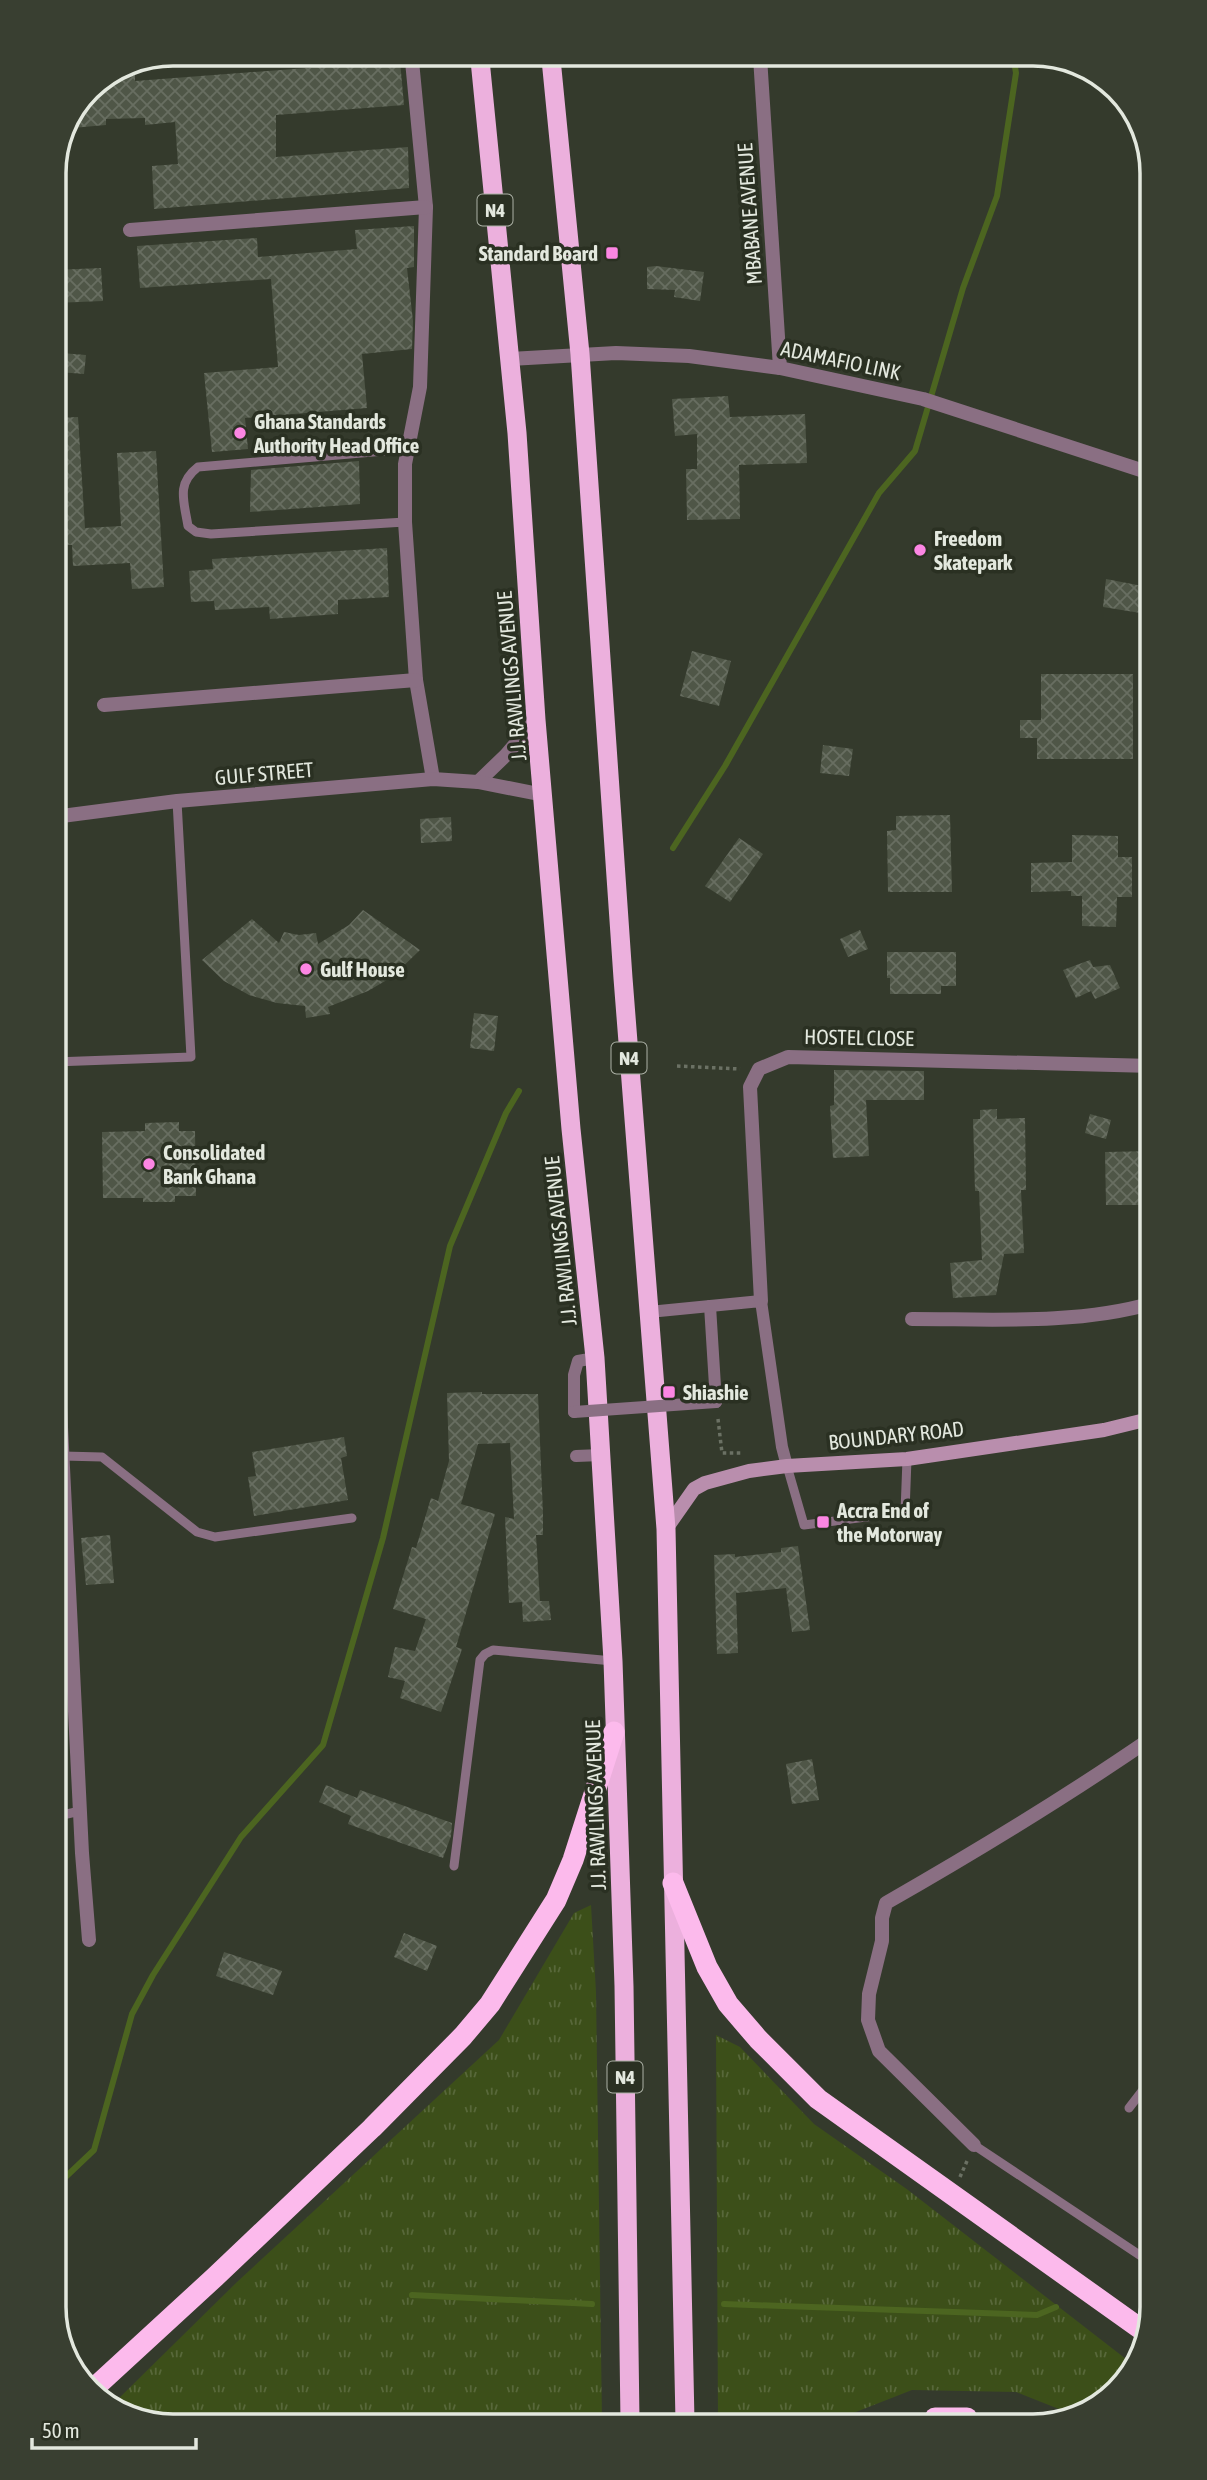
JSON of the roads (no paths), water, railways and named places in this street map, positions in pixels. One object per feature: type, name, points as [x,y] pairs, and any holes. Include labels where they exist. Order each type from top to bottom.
[{"type":"highway","name":"J.J. RAWLINGS AVENUE","points":[[481,66],[517,433],[536,720],[571,1129],[595,1357],[613,1661],[624,1986],[630,2414]]},
{"type":"highway","name":"N4","points":[[552,66],[580,354],[608,774],[666,1529],[685,2414]]},
{"type":"highway","points":[[99,2383],[372,2128],[463,2036],[490,2004],[556,1900],[573,1860],[614,1732]]},
{"type":"highway","points":[[673,1883],[707,1968],[728,2004],[758,2039],[818,2099],[1138,2327]]},
{"type":"main road","name":"BOUNDARY ROAD","points":[[666,1529],[694,1489],[705,1483],[749,1471],[787,1466],[907,1459],[1104,1430],[1140,1421]]},
{"type":"street","points":[[413,66],[426,207],[420,387],[405,464],[405,522],[416,680],[433,779]]},
{"type":"street","name":"MBABANE AVENUE","points":[[761,67],[780,368]]},
{"type":"street","points":[[130,230],[426,207]]},
{"type":"street","name":"ADAMAFIO LINK","points":[[510,359],[616,353],[689,356],[780,368],[923,398],[1140,470]]},
{"type":"street","points":[[104,705],[416,680]]},
{"type":"street","points":[[478,782],[536,720]]},
{"type":"street","name":"GULF STREET","points":[[67,815],[177,801],[433,779],[478,782],[544,795]]},
{"type":"street","name":"HOSTEL CLOSE","points":[[761,1301],[750,1087],[759,1069],[788,1057],[1140,1066]]},
{"type":"street","points":[[649,1312],[761,1301],[787,1466]]},
{"type":"street","points":[[595,1357],[578,1362],[574,1375],[574,1412],[716,1402],[710,1306]]},
{"type":"street","points":[[912,1319],[1026,1320],[1125,1311],[1140,1307]]},
{"type":"street","points":[[576,1456],[601,1455]]},
{"type":"street","points":[[66,1600],[89,1940]]},
{"type":"street","points":[[974,2146],[879,2051],[868,2020],[869,1994],[882,1941],[882,1918],[886,1903],[1051,1804],[1140,1746]]},
{"type":"lane","points":[[405,522],[211,534],[196,532],[188,526],[183,487],[187,475],[198,467],[408,449]]},
{"type":"lane","points":[[67,1062],[191,1057],[177,801]]},
{"type":"lane","points":[[66,1457],[102,1457],[197,1532],[215,1536],[352,1518]]},
{"type":"lane","points":[[787,1466],[804,1525],[905,1512],[907,1459]]},
{"type":"lane","points":[[454,1866],[480,1661],[485,1654],[493,1650],[613,1661]]},
{"type":"lane","points":[[66,1814],[80,1811]]},
{"type":"lane","points":[[1129,2108],[1140,2094]]},
{"type":"lane","points":[[974,2146],[1140,2255]]},
{"type":"waterway","points":[[673,848],[725,766],[879,493],[915,451],[963,288],[997,196],[1015,67]]},
{"type":"waterway","points":[[66,2177],[94,2150],[132,2014],[153,1975],[241,1837],[323,1745],[383,1538],[450,1246],[506,1113],[519,1091]]},
{"type":"waterway","points":[[412,2295],[592,2304]]},
{"type":"waterway","points":[[724,2304],[1037,2315],[1056,2307]]},
{"type":"place","name":"Standard Board","points":[[612,253]]},
{"type":"place","name":"Ghana Standards Authority Head Office","points":[[240,433]]},
{"type":"place","name":"Freedom Skatepark","points":[[920,550]]},
{"type":"place","name":"Gulf House","points":[[306,969]]},
{"type":"place","name":"Consolidated Bank Ghana","points":[[149,1164]]},
{"type":"place","name":"Shiashie","points":[[669,1392]]},
{"type":"place","name":"Accra End of the Motorway","points":[[823,1522]]}]
